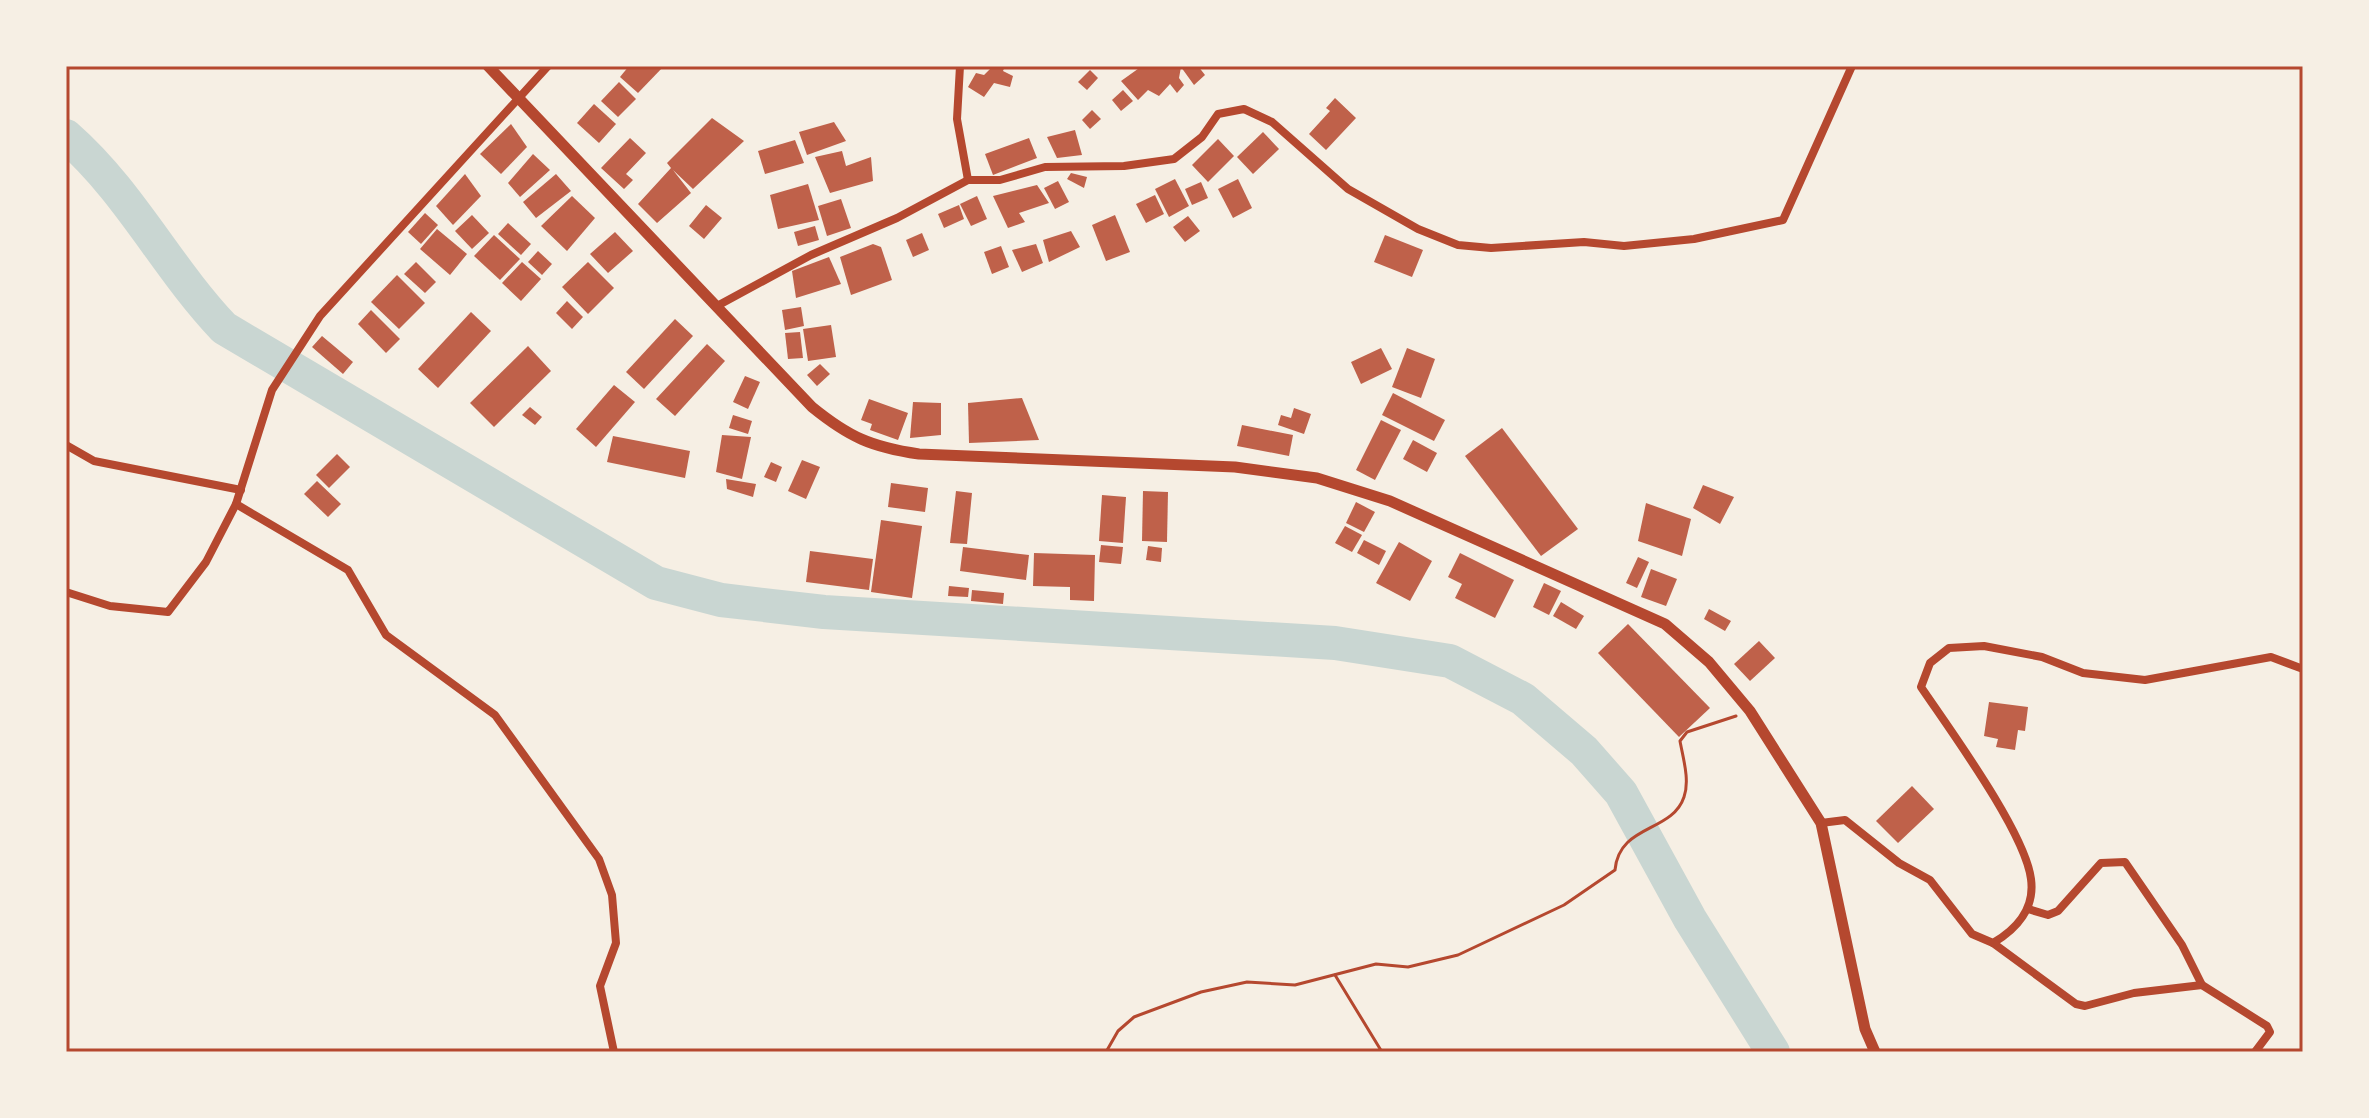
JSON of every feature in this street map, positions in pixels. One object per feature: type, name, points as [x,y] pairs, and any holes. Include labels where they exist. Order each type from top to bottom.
[{"type":"main road","points":[[488,66],[812,407],[843,433],[878,448],[919,454],[1235,467],[1332,483],[1390,501],[1665,624],[1709,662],[1750,711],[1821,823],[1865,1029],[1875,1052]]},
{"type":"street","points":[[66,592],[110,606],[168,612],[206,562],[236,504],[272,390],[320,316],[548,66]]},
{"type":"street","points":[[960,66],[957,119],[968,180]]},
{"type":"street","points":[[717,306],[811,255],[897,218],[968,180],[1000,180],[1045,167],[1124,166],[1174,159],[1202,137],[1218,114],[1244,109],[1272,122],[1348,189],[1418,229],[1458,245],[1491,248],[1584,242],[1624,246],[1694,239],[1783,220],[1852,66]]},
{"type":"street","points":[[66,445],[94,461],[241,490]]},
{"type":"street","points":[[236,504],[348,570],[386,635],[495,715],[599,859],[612,895],[616,943],[600,986],[614,1052]]},
{"type":"street","points":[[1993,943],[2013,932],[2028,909],[2032,881],[2024,852],[1921,687],[1930,663],[1949,648],[1984,646],[2042,657],[2083,673],[2145,680],[2271,657],[2303,669]]},
{"type":"street","points":[[1821,823],[1845,820],[1899,863],[1930,880],[1972,934],[1993,943],[2076,1004],[2085,1006],[2134,993],[2202,985]]},
{"type":"street","points":[[2028,909],[2048,915],[2058,911],[2101,863],[2125,862],[2182,945],[2202,985],[2267,1026],[2270,1032],[2255,1052]]},
{"type":"path","points":[[1106,1052],[1118,1031],[1134,1017],[1201,992],[1247,982],[1295,985],[1376,964],[1408,967],[1458,955],[1564,905],[1615,870],[1616,854],[1626,842],[1660,822],[1684,800],[1687,785],[1680,741],[1687,732],[1750,711]]},
{"type":"path","points":[[1335,975],[1382,1052]]},
{"type":"building","points":[[629,66],[664,66],[638,93],[620,77]]},
{"type":"building","points":[[993,66],[1005,66],[1003,71],[1013,76],[1010,87],[994,83],[984,97],[968,87],[976,73],[984,75]]},
{"type":"building","points":[[1142,66],[1198,66],[1205,75],[1194,85],[1181,67],[1179,78],[1184,85],[1177,93],[1170,84],[1159,96],[1148,90],[1138,100],[1121,81]]},
{"type":"building","points":[[1090,70],[1098,78],[1087,90],[1078,82]]},
{"type":"building","points":[[619,82],[636,99],[618,117],[601,101]]},
{"type":"building","points":[[1123,90],[1133,101],[1121,111],[1112,100]]},
{"type":"building","points":[[1335,98],[1356,118],[1326,150],[1309,134],[1330,111],[1326,108]]},
{"type":"building","points":[[594,104],[616,124],[599,143],[577,123]]},
{"type":"building","points":[[1092,110],[1101,119],[1090,129],[1082,120]]},
{"type":"building","points":[[712,118],[744,141],[693,189],[673,170],[691,193],[657,223],[638,204],[671,168],[667,163]]},
{"type":"building","points":[[834,122],[846,141],[807,155],[799,132]]},
{"type":"building","points":[[511,124],[527,147],[501,174],[480,154]]},
{"type":"building","points":[[1075,130],[1082,155],[1057,158],[1047,137]]},
{"type":"building","points":[[1263,132],[1279,149],[1253,174],[1237,157]]},
{"type":"building","points":[[630,138],[646,153],[626,174],[633,180],[624,189],[601,168]]},
{"type":"building","points":[[1029,138],[1037,158],[993,175],[985,154]]},
{"type":"building","points":[[1218,139],[1234,156],[1208,182],[1192,165]]},
{"type":"building","points":[[795,140],[804,163],[765,174],[758,151]]},
{"type":"building","points":[[842,151],[846,166],[871,157],[873,181],[830,193],[815,157]]},
{"type":"building","points":[[533,154],[550,170],[520,197],[508,183]]},
{"type":"building","points":[[1071,173],[1087,177],[1084,188],[1067,179]]},
{"type":"building","points":[[465,174],[481,196],[453,225],[436,206]]},
{"type":"building","points":[[556,174],[571,191],[536,218],[523,202]]},
{"type":"building","points":[[1175,179],[1189,206],[1169,217],[1155,189]]},
{"type":"building","points":[[1238,179],[1252,208],[1233,218],[1218,189]]},
{"type":"building","points":[[1058,181],[1069,202],[1055,209],[1044,188]]},
{"type":"building","points":[[1201,182],[1208,198],[1192,205],[1185,189]]},
{"type":"building","points":[[808,184],[819,220],[778,229],[770,195]]},
{"type":"building","points":[[1037,185],[1049,203],[1019,213],[1025,222],[1008,228],[993,196]]},
{"type":"building","points":[[1155,195],[1164,214],[1146,223],[1136,204]]},
{"type":"building","points":[[572,196],[595,218],[567,251],[541,226]]},
{"type":"building","points":[[977,196],[987,219],[971,226],[960,204]]},
{"type":"building","points":[[841,199],[851,228],[827,236],[818,206]]},
{"type":"building","points":[[706,205],[722,218],[704,239],[689,226]]},
{"type":"building","points":[[959,205],[964,219],[944,228],[938,214]]},
{"type":"building","points":[[425,213],[438,225],[421,244],[408,232]]},
{"type":"building","points":[[472,215],[489,233],[472,249],[455,231]]},
{"type":"building","points":[[1115,215],[1130,252],[1106,261],[1092,225]]},
{"type":"building","points":[[1188,216],[1200,231],[1185,242],[1173,227]]},
{"type":"building","points":[[508,223],[531,244],[521,255],[498,234]]},
{"type":"building","points":[[815,226],[819,240],[798,246],[794,232]]},
{"type":"building","points":[[437,229],[467,254],[450,275],[420,249]]},
{"type":"building","points":[[1071,231],[1080,247],[1049,262],[1043,240]]},
{"type":"building","points":[[615,232],[633,251],[608,273],[590,254]]},
{"type":"building","points":[[922,233],[929,250],[913,257],[906,240]]},
{"type":"building","points":[[494,235],[520,259],[500,280],[474,256]]},
{"type":"building","points":[[1385,235],[1423,250],[1412,277],[1374,262]]},
{"type":"building","points":[[873,244],[881,247],[892,280],[851,295],[840,257]]},
{"type":"building","points":[[1036,244],[1043,263],[1022,272],[1012,250]]},
{"type":"building","points":[[1001,246],[1009,267],[992,274],[984,252]]},
{"type":"building","points":[[538,251],[552,264],[542,275],[528,262]]},
{"type":"building","points":[[829,257],[841,284],[796,298],[792,271]]},
{"type":"building","points":[[416,262],[436,282],[425,293],[404,274]]},
{"type":"building","points":[[522,262],[541,279],[521,301],[502,283]]},
{"type":"building","points":[[588,262],[614,288],[588,314],[562,287]]},
{"type":"building","points":[[397,275],[425,303],[399,329],[371,302]]},
{"type":"building","points":[[567,301],[583,317],[572,329],[556,313]]},
{"type":"building","points":[[801,307],[804,326],[785,330],[782,310]]},
{"type":"building","points":[[371,310],[400,339],[386,353],[358,324]]},
{"type":"building","points":[[471,312],[491,331],[438,388],[418,369]]},
{"type":"building","points":[[675,319],[693,336],[644,389],[626,372]]},
{"type":"building","points":[[831,325],[836,357],[808,361],[803,329]]},
{"type":"building","points":[[800,332],[803,358],[788,359],[785,333]]},
{"type":"building","points":[[322,336],[353,362],[343,374],[312,347]]},
{"type":"building","points":[[707,344],[725,361],[675,416],[656,399]]},
{"type":"building","points":[[528,346],[551,371],[494,427],[470,403]]},
{"type":"building","points":[[1381,348],[1392,369],[1361,384],[1351,362]]},
{"type":"building","points":[[1407,348],[1435,359],[1421,398],[1392,387]]},
{"type":"building","points":[[820,364],[830,374],[817,386],[807,375]]},
{"type":"building","points":[[745,376],[760,382],[748,409],[733,402]]},
{"type":"building","points":[[614,385],[635,402],[596,447],[576,429]]},
{"type":"building","points":[[1393,393],[1445,420],[1434,441],[1382,415]]},
{"type":"building","points":[[1022,398],[1039,440],[969,443],[968,403]]},
{"type":"building","points":[[869,399],[908,413],[898,440],[870,430],[872,424],[861,420]]},
{"type":"building","points":[[913,402],[941,403],[941,435],[910,438]]},
{"type":"building","points":[[530,407],[542,417],[535,425],[522,415]]},
{"type":"building","points":[[1294,408],[1311,414],[1304,434],[1278,425],[1281,415],[1291,418]]},
{"type":"building","points":[[733,415],[752,421],[748,434],[729,428]]},
{"type":"building","points":[[1381,420],[1401,430],[1375,480],[1356,470]]},
{"type":"building","points":[[1242,425],[1293,435],[1289,456],[1237,446]]},
{"type":"building","points":[[1502,428],[1578,529],[1541,556],[1465,456]]},
{"type":"building","points":[[722,435],[751,437],[742,479],[716,472]]},
{"type":"building","points":[[613,436],[690,451],[685,478],[607,462]]},
{"type":"building","points":[[1413,440],[1437,453],[1427,472],[1403,459]]},
{"type":"building","points":[[337,454],[350,467],[329,488],[316,475]]},
{"type":"building","points":[[802,460],[820,467],[806,499],[788,491]]},
{"type":"building","points":[[771,462],[782,467],[776,482],[764,477]]},
{"type":"building","points":[[726,479],[756,484],[753,497],[727,489]]},
{"type":"building","points":[[317,481],[341,504],[328,517],[304,494]]},
{"type":"building","points":[[891,483],[928,488],[925,512],[888,507]]},
{"type":"building","points":[[1703,485],[1734,497],[1720,524],[1693,508]]},
{"type":"building","points":[[956,491],[972,493],[967,544],[950,543]]},
{"type":"building","points":[[1143,491],[1168,492],[1167,542],[1142,541]]},
{"type":"building","points":[[1102,495],[1126,497],[1123,543],[1099,541]]},
{"type":"building","points":[[1356,502],[1375,512],[1364,532],[1346,523]]},
{"type":"building","points":[[1646,503],[1691,519],[1682,556],[1638,541]]},
{"type":"building","points":[[881,520],[922,526],[912,598],[871,592]]},
{"type":"building","points":[[1345,526],[1362,535],[1352,552],[1335,543]]},
{"type":"building","points":[[1364,540],[1386,551],[1379,565],[1357,553]]},
{"type":"building","points":[[1399,542],[1432,561],[1410,601],[1376,583]]},
{"type":"building","points":[[1101,545],[1123,547],[1121,564],[1099,562]]},
{"type":"building","points":[[1148,546],[1162,548],[1161,562],[1146,560]]},
{"type":"building","points":[[963,547],[1029,555],[1026,580],[960,571]]},
{"type":"building","points":[[810,551],[873,559],[869,590],[806,582]]},
{"type":"building","points":[[1034,553],[1095,555],[1094,601],[1070,600],[1070,587],[1033,586]]},
{"type":"building","points":[[1460,553],[1514,580],[1495,618],[1455,598],[1462,584],[1448,577]]},
{"type":"building","points":[[1638,557],[1649,562],[1637,588],[1626,583]]},
{"type":"building","points":[[1651,569],[1677,579],[1666,606],[1641,597]]},
{"type":"building","points":[[1544,583],[1561,591],[1549,615],[1533,607]]},
{"type":"building","points":[[949,586],[969,588],[968,597],[948,596]]},
{"type":"building","points":[[972,590],[1004,593],[1003,604],[971,601]]},
{"type":"building","points":[[1561,602],[1584,616],[1576,629],[1553,616]]},
{"type":"building","points":[[1709,609],[1731,621],[1725,631],[1704,619]]},
{"type":"building","points":[[1628,624],[1710,708],[1679,737],[1598,653]]},
{"type":"building","points":[[1759,641],[1775,658],[1750,681],[1734,664]]},
{"type":"building","points":[[1989,702],[2028,707],[2025,731],[2018,730],[2015,750],[1996,747],[1998,739],[1984,736]]},
{"type":"building","points":[[1912,786],[1934,809],[1898,843],[1876,821]]},
{"type":"waterway","points":[[66,136],[110,181],[203,305],[224,328],[656,583],[721,600],[824,612],[1335,643],[1450,661],[1523,699],[1584,751],[1621,793],[1690,919],[1773,1052]]}]
